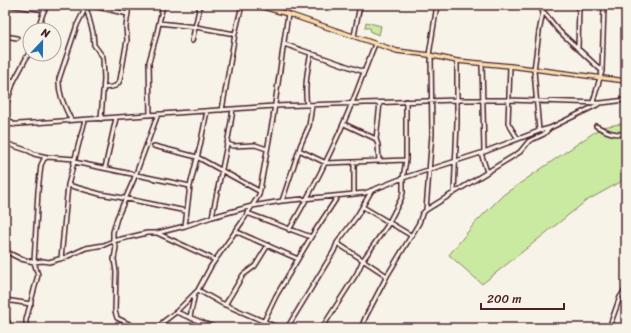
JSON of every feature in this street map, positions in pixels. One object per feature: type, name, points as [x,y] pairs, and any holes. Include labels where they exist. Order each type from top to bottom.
[{"type":"main road","points":[[256,5],[271,7],[397,51],[430,55],[457,61],[510,66],[626,81]]},
{"type":"street","points":[[7,5],[44,10]]},
{"type":"street","points":[[40,22],[46,5]]},
{"type":"street","points":[[104,88],[115,86],[120,80],[127,40],[129,5]]},
{"type":"street","points":[[150,115],[149,62],[162,5]]},
{"type":"street","points":[[192,41],[200,5]]},
{"type":"street","points":[[222,110],[235,34],[242,5]]},
{"type":"street","points":[[354,36],[360,5]]},
{"type":"street","points":[[362,328],[366,316],[426,210],[430,170],[432,101],[430,55],[437,5]]},
{"type":"street","points":[[538,5],[559,31],[602,71]]},
{"type":"street","points":[[578,49],[579,5]]},
{"type":"street","points":[[594,102],[602,71],[604,5]]},
{"type":"street","points":[[87,6],[128,14]]},
{"type":"street","points":[[87,6],[94,46],[103,57],[104,88],[103,101],[100,111],[101,119]]},
{"type":"street","points":[[71,120],[58,84],[77,25],[82,12],[87,6]]},
{"type":"street","points":[[539,131],[534,70],[543,12]]},
{"type":"street","points":[[159,328],[163,322],[176,312],[197,291],[215,260],[256,201],[268,149],[288,14]]},
{"type":"street","points":[[159,23],[196,27],[235,34]]},
{"type":"street","points":[[5,36],[17,38]]},
{"type":"street","points":[[284,44],[364,72]]},
{"type":"street","points":[[289,230],[326,163],[353,103],[375,44]]},
{"type":"street","points":[[307,105],[305,96],[306,79],[311,53]]},
{"type":"street","points":[[454,192],[456,161],[457,61]]},
{"type":"street","points":[[5,108],[14,81],[24,62]]},
{"type":"street","points":[[482,64],[482,153],[487,172]]},
{"type":"street","points":[[510,66],[508,123],[518,139]]},
{"type":"street","points":[[626,72],[626,81]]},
{"type":"street","points":[[5,80],[14,81]]},
{"type":"street","points":[[5,125],[274,106],[457,100],[601,103],[626,100]]},
{"type":"street","points":[[322,328],[357,273],[363,260],[389,222],[403,193],[403,178],[406,160],[406,101]]},
{"type":"street","points":[[379,161],[376,139],[380,102]]},
{"type":"street","points":[[5,251],[20,259],[34,262],[49,262],[61,259],[86,248],[104,245],[113,241],[147,233],[185,226],[212,216],[252,206],[308,198],[365,193],[403,178],[482,153],[550,128],[601,103]]},
{"type":"street","points":[[282,201],[299,150],[309,126],[312,105]]},
{"type":"street","points":[[212,216],[228,144],[233,109]]},
{"type":"street","points":[[185,226],[190,186],[207,111]]},
{"type":"street","points":[[134,328],[117,318],[114,312],[116,272],[114,259],[116,247],[113,241],[114,225],[158,114]]},
{"type":"street","points":[[5,116],[14,125]]},
{"type":"street","points":[[105,168],[116,118]]},
{"type":"street","points":[[61,259],[68,185],[85,120]]},
{"type":"street","points":[[344,124],[376,139]]},
{"type":"street","points":[[596,126],[607,132],[626,134]]},
{"type":"street","points":[[426,210],[520,152],[529,141],[544,134],[550,128]]},
{"type":"street","points":[[5,143],[34,154],[75,160],[135,175],[190,186]]},
{"type":"street","points":[[228,144],[233,146],[255,145],[268,149]]},
{"type":"street","points":[[154,146],[197,157],[259,191]]},
{"type":"street","points":[[299,150],[326,163],[406,160]]},
{"type":"street","points":[[26,328],[26,320],[38,275],[34,262],[38,191],[42,165],[44,159],[47,157]]},
{"type":"street","points":[[354,162],[354,194]]},
{"type":"street","points":[[68,185],[93,192],[186,211]]},
{"type":"street","points":[[287,328],[334,251],[337,243],[363,207],[372,190]]},
{"type":"street","points":[[264,321],[311,237],[338,196]]},
{"type":"street","points":[[363,207],[412,236]]},
{"type":"street","points":[[248,213],[289,230],[311,237]]},
{"type":"street","points":[[157,232],[215,260]]},
{"type":"street","points":[[235,232],[298,259]]},
{"type":"street","points":[[337,243],[388,276]]},
{"type":"street","points":[[225,305],[242,276],[255,266],[268,245]]},
{"type":"street","points":[[609,328],[620,297],[626,289]]},
{"type":"street","points":[[197,291],[225,305],[279,328]]},
{"type":"street","points":[[190,317],[197,291]]},
{"type":"street","points":[[5,300],[31,304]]},
{"type":"street","points":[[176,312],[216,328]]},
{"type":"street","points":[[5,318],[8,322]]},
{"type":"green space","points":[[366,22],[381,26],[379,35],[371,32],[370,28],[365,28]]},
{"type":"green space","points":[[626,123],[626,179],[586,201],[482,284],[449,255],[475,223],[503,195],[602,127]]}]
